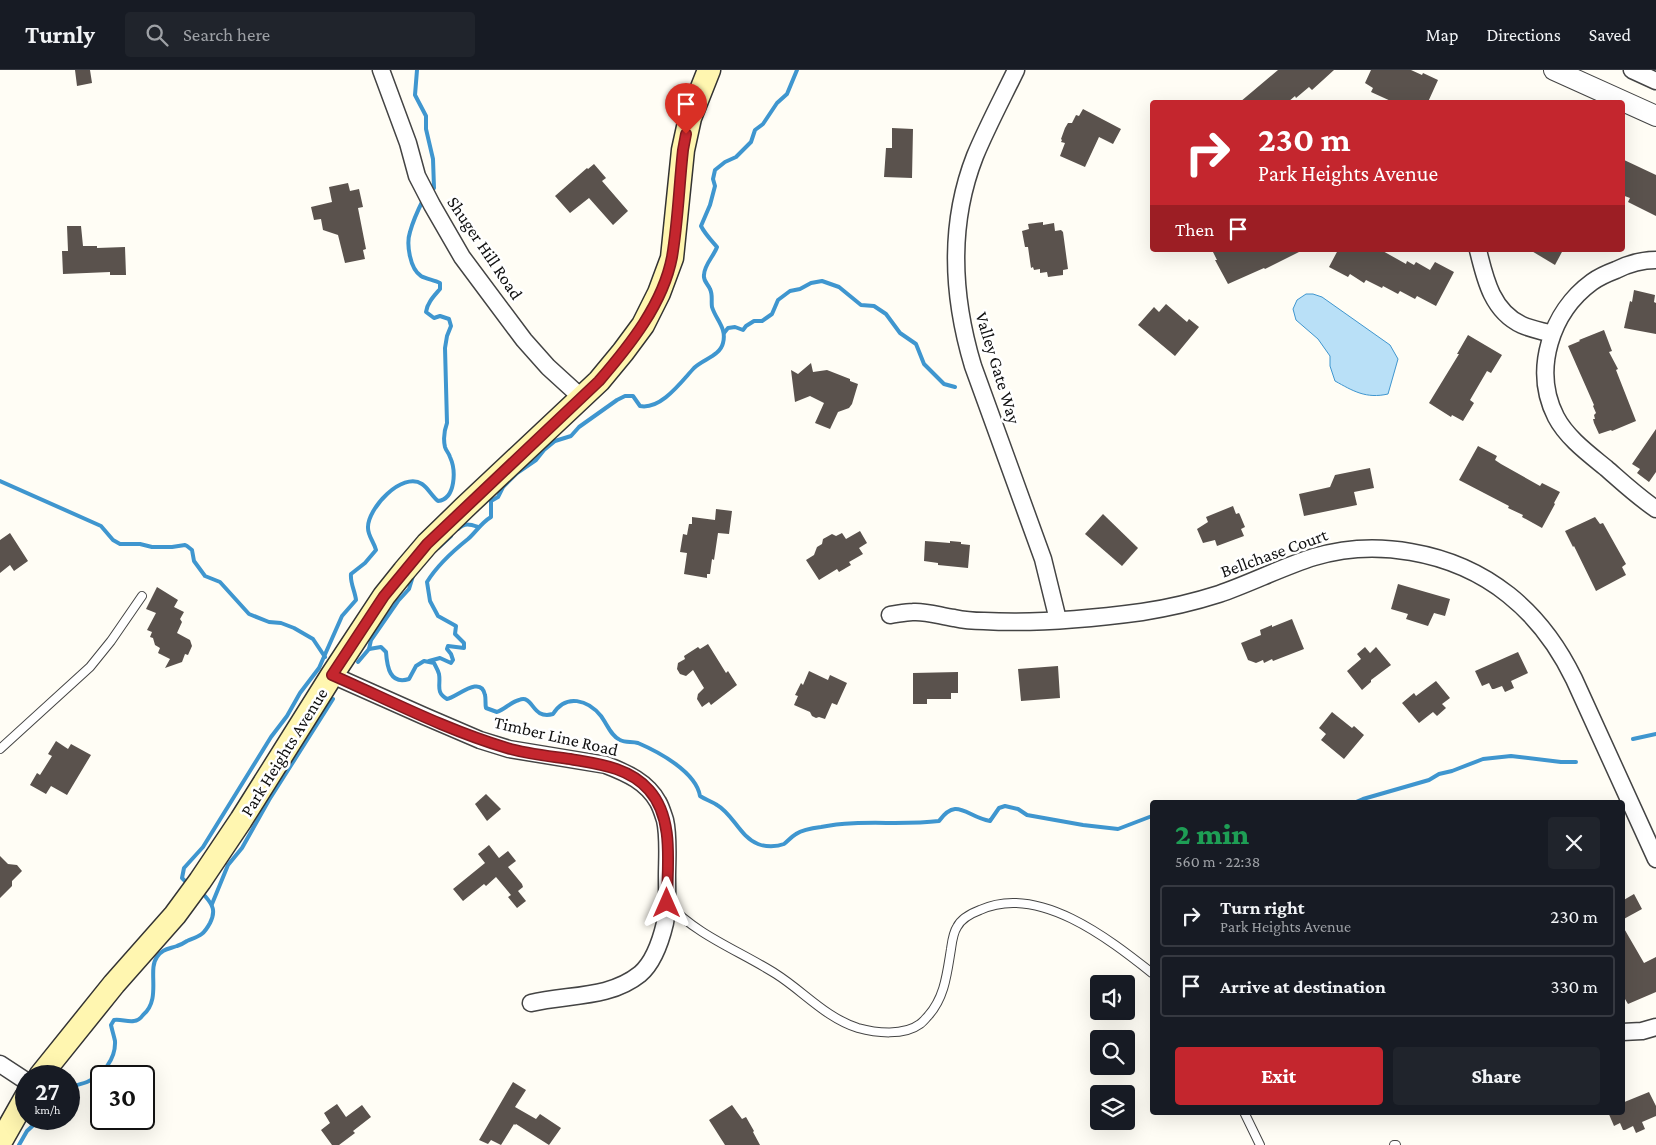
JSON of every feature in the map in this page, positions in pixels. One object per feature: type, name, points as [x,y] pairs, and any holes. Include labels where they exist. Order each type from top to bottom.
[{"type":"main road","name":"Park Heights Avenue","points":[[49,1065],[108,990],[175,915],[240,820],[384,596],[427,544],[582,398],[624,352],[643,325],[659,293],[672,258],[683,150],[690,118],[709,70]]},
{"type":"main road","points":[[0,1143],[15,1116]]},
{"type":"street","name":"Shuger Hill Road","points":[[381,70],[422,188],[462,257],[524,340],[548,367],[582,398]]},
{"type":"street","name":"Valley Gate Way","points":[[1016,70],[975,156],[964,188],[956,239],[957,296],[964,334],[973,366],[1043,559],[1058,620]]},
{"type":"street","points":[[1554,70],[1621,100]]},
{"type":"street","points":[[1632,70],[1656,81]]},
{"type":"street","points":[[1625,102],[1656,116]]},
{"type":"street","points":[[1478,252],[1486,283],[1494,300],[1501,308],[1522,325],[1552,334]]},
{"type":"street","points":[[1656,260],[1647,260],[1624,266],[1593,281],[1569,305],[1560,318],[1552,334],[1545,370],[1546,387],[1556,417],[1564,429],[1585,451],[1656,509]]},
{"type":"street","name":"Bellchase Court","points":[[890,615],[914,612],[983,621],[1022,622],[1110,616],[1181,605],[1219,594],[1315,557],[1359,548],[1401,550],[1452,562],[1475,572],[1509,595],[1538,622],[1552,639],[1574,679],[1656,859]]},
{"type":"street","name":"Timber Line Road","points":[[332,675],[424,716],[509,749],[606,765],[635,778],[649,789],[658,802],[665,820],[667,903],[661,936],[652,957],[642,972],[629,982],[606,991],[531,1003]]},
{"type":"street","points":[[1625,1032],[1642,1031],[1656,1027]]},
{"type":"street","points":[[0,1064],[15,1074]]},
{"type":"lane","points":[[0,749],[90,667],[111,641],[142,596]]},
{"type":"lane","points":[[667,903],[680,917],[697,929],[777,974],[828,1013],[856,1028],[880,1032],[905,1031],[920,1024],[933,1010],[944,991],[952,943],[957,926],[970,914],[992,904],[1016,902],[1038,906],[1078,922],[1101,935],[1150,972]]},
{"type":"lane","points":[[1245,1115],[1260,1145]]},
{"type":"water","points":[[1306,294],[1322,297],[1390,345],[1398,359],[1388,394],[1366,395],[1335,381],[1330,366],[1330,356],[1318,339],[1296,320],[1293,309],[1297,300]]},
{"type":"building","points":[[75,70],[90,70],[92,83],[77,86]]},
{"type":"building","points":[[1278,70],[1334,70],[1312,90],[1309,87],[1296,98],[1295,96],[1290,100],[1242,100]]},
{"type":"building","points":[[1371,70],[1411,70],[1438,80],[1429,100],[1389,100],[1371,92],[1373,88],[1365,83]]},
{"type":"building","points":[[1083,109],[1121,129],[1113,144],[1099,137],[1085,167],[1060,156],[1065,143],[1061,142],[1061,139],[1065,128],[1068,123],[1072,123],[1076,115],[1079,116]]},
{"type":"building","points":[[892,128],[913,129],[912,178],[884,177],[886,148],[892,148]]},
{"type":"building","points":[[1625,160],[1656,175],[1656,216],[1628,202],[1630,198],[1625,196]]},
{"type":"building","points":[[594,164],[606,178],[602,181],[628,211],[613,225],[589,198],[570,213],[555,196]]},
{"type":"building","points":[[348,183],[350,191],[359,189],[363,207],[358,208],[366,249],[363,250],[365,259],[345,263],[338,235],[323,230],[321,219],[314,220],[311,207],[332,202],[329,187]]},
{"type":"building","points":[[1043,222],[1043,225],[1054,223],[1055,231],[1061,230],[1063,232],[1068,269],[1063,270],[1063,275],[1048,277],[1047,272],[1040,273],[1040,269],[1034,270],[1033,267],[1031,268],[1028,247],[1025,247],[1022,231],[1029,229],[1028,224]]},
{"type":"building","points":[[67,226],[81,226],[83,246],[97,246],[97,248],[125,247],[126,275],[110,275],[110,272],[63,274],[62,251],[68,251]]},
{"type":"building","points":[[1213,252],[1299,252],[1265,269],[1228,284],[1215,260],[1217,260]]},
{"type":"building","points":[[1337,252],[1385,252],[1406,264],[1407,261],[1414,265],[1416,262],[1430,270],[1435,262],[1454,272],[1436,306],[1417,296],[1415,299],[1400,291],[1398,294],[1366,280],[1364,283],[1350,274],[1348,277],[1329,267]]},
{"type":"building","points":[[1533,252],[1562,252],[1555,265]]},
{"type":"building","points":[[1634,290],[1655,295],[1656,334],[1624,328]]},
{"type":"building","points":[[1166,304],[1187,322],[1189,319],[1199,327],[1175,356],[1138,325],[1154,307],[1159,312]]},
{"type":"building","points":[[1604,330],[1612,351],[1609,352],[1618,369],[1616,370],[1636,421],[1599,434],[1593,419],[1595,419],[1594,415],[1596,413],[1594,405],[1568,346]]},
{"type":"building","points":[[1468,335],[1502,355],[1491,373],[1487,371],[1470,400],[1474,403],[1463,421],[1452,415],[1451,417],[1429,403],[1459,354],[1457,354]]},
{"type":"building","points":[[811,363],[813,372],[827,370],[858,384],[852,404],[849,408],[838,412],[830,429],[815,423],[824,403],[810,396],[795,402],[791,370],[798,374]]},
{"type":"building","points":[[1656,429],[1656,472],[1649,482],[1637,473],[1640,469],[1632,464]]},
{"type":"building","points":[[1478,446],[1497,456],[1495,460],[1501,464],[1540,486],[1542,483],[1560,492],[1542,528],[1522,517],[1523,515],[1508,508],[1509,506],[1459,480]]},
{"type":"building","points":[[1370,468],[1374,488],[1354,492],[1357,505],[1304,516],[1299,494],[1330,487],[1335,475]]},
{"type":"building","points":[[1233,506],[1236,514],[1239,513],[1245,527],[1241,529],[1244,536],[1217,546],[1215,540],[1203,543],[1197,529],[1208,522],[1206,517]]},
{"type":"building","points":[[716,509],[732,511],[729,534],[718,533],[710,574],[707,574],[707,578],[684,574],[687,553],[680,552],[683,534],[687,535],[689,524],[692,524],[692,517],[715,520]]},
{"type":"building","points":[[1103,514],[1138,548],[1122,566],[1085,534]]},
{"type":"building","points":[[1595,517],[1600,524],[1603,523],[1626,564],[1622,567],[1626,575],[1596,591],[1565,531]]},
{"type":"building","points":[[860,531],[867,543],[859,548],[863,554],[849,562],[851,565],[839,572],[837,569],[819,580],[806,560],[814,555],[817,547],[822,544],[823,539],[832,534],[836,536],[842,533],[846,539]]},
{"type":"building","points":[[10,533],[28,561],[14,571],[10,565],[0,573],[0,540]]},
{"type":"building","points":[[925,541],[950,543],[950,541],[970,545],[968,568],[938,565],[938,563],[924,561]]},
{"type":"building","points":[[1398,584],[1450,599],[1445,616],[1434,613],[1428,626],[1406,619],[1408,614],[1391,609]]},
{"type":"building","points":[[157,587],[178,600],[174,607],[184,612],[180,619],[182,622],[177,633],[190,640],[192,646],[188,655],[185,654],[182,662],[165,668],[170,659],[158,653],[160,648],[155,645],[153,638],[150,637],[152,632],[147,630],[156,613],[146,609]]},
{"type":"building","points":[[1292,619],[1304,649],[1264,663],[1263,660],[1256,663],[1248,660],[1241,643],[1261,635],[1260,630]]},
{"type":"building","points":[[708,644],[726,673],[728,671],[737,685],[711,705],[709,702],[702,707],[697,699],[698,694],[704,688],[693,670],[686,676],[680,674],[677,669],[678,663],[685,659],[684,656],[698,647],[700,649]]},
{"type":"building","points":[[1365,647],[1370,653],[1376,647],[1391,665],[1371,680],[1362,690],[1347,671],[1361,659],[1357,654]]},
{"type":"building","points":[[1518,652],[1528,673],[1511,681],[1514,688],[1505,692],[1502,686],[1492,689],[1489,683],[1482,686],[1475,671]]},
{"type":"building","points":[[1058,666],[1060,698],[1021,701],[1018,669]]},
{"type":"building","points":[[809,671],[828,680],[830,675],[847,683],[837,705],[832,703],[825,719],[816,718],[810,712],[794,705],[798,696],[795,695],[801,683],[803,685]]},
{"type":"building","points":[[958,672],[958,693],[951,693],[951,699],[927,699],[927,704],[913,704],[913,673]]},
{"type":"building","points":[[1436,681],[1450,698],[1442,704],[1446,708],[1437,716],[1433,712],[1419,723],[1402,703],[1414,693],[1416,696]]},
{"type":"building","points":[[1332,712],[1364,735],[1344,759],[1321,740],[1326,734],[1319,728]]},
{"type":"building","points":[[56,741],[68,749],[71,744],[91,755],[67,795],[51,786],[46,794],[30,785],[37,773],[40,775],[52,756],[48,754]]},
{"type":"building","points":[[486,794],[501,809],[487,821],[475,804]]},
{"type":"building","points":[[489,845],[499,858],[508,851],[516,861],[508,867],[522,884],[523,887],[518,891],[526,901],[517,908],[508,897],[511,895],[496,877],[463,901],[453,889],[485,863],[478,854]]},
{"type":"building","points":[[0,856],[8,864],[17,865],[22,871],[12,881],[12,886],[0,898]]},
{"type":"building","points":[[1634,894],[1642,909],[1625,918],[1625,899]]},
{"type":"building","points":[[1625,930],[1644,963],[1656,957],[1656,992],[1628,1004],[1625,999]]},
{"type":"building","points":[[513,1082],[526,1090],[515,1107],[536,1119],[540,1114],[561,1128],[549,1145],[516,1124],[514,1124],[501,1145],[491,1140],[488,1144],[479,1140]]},
{"type":"building","points":[[1649,1092],[1656,1106],[1656,1116],[1642,1122],[1645,1129],[1636,1133],[1633,1126],[1623,1130],[1620,1123],[1614,1126],[1609,1115],[1625,1115],[1625,1102]]},
{"type":"building","points":[[337,1104],[346,1117],[362,1105],[371,1117],[353,1131],[355,1133],[339,1145],[332,1145],[321,1130],[330,1123],[324,1113]]},
{"type":"building","points":[[732,1105],[742,1119],[746,1117],[760,1145],[725,1145],[709,1120]]},
{"type":"waterway","points":[[417,70],[415,95],[426,116],[426,129],[433,159],[434,188],[429,193]]},
{"type":"waterway","points":[[429,661],[440,658],[451,663],[453,660],[447,649],[448,646],[464,648],[464,643],[455,634],[456,626],[438,616],[430,601],[427,582],[446,558],[491,517],[491,501],[498,497],[503,487],[517,473],[536,460],[555,441],[571,436],[579,427],[617,400],[625,396],[633,396],[640,406],[648,406],[663,399],[694,368],[715,354],[721,347],[724,333],[712,307],[711,291],[704,277],[704,271],[717,247],[701,226],[710,205],[715,186],[713,179],[715,170],[725,162],[736,157],[751,142],[755,130],[763,124],[777,103],[787,94],[797,70]]},
{"type":"waterway","points":[[186,882],[182,878],[184,868],[203,847],[271,737],[319,668],[342,616],[356,600],[351,574],[365,563],[376,550],[368,528],[369,520],[379,502],[396,487],[414,481],[422,484],[438,501],[444,499],[451,490],[454,476],[444,438],[447,423],[445,348],[451,326],[449,319],[440,316],[434,318],[426,312],[429,303],[440,289],[440,283],[417,273],[409,249],[410,232],[423,200]]},
{"type":"waterway","points":[[724,333],[728,328],[735,327],[743,330],[754,321],[762,321],[772,314],[778,300],[790,291],[822,281],[839,287],[861,305],[874,306],[886,314],[900,333],[916,344],[924,364],[944,384],[955,387]]},
{"type":"waterway","points":[[0,481],[101,526],[113,540],[120,544],[140,544],[152,547],[187,546],[192,550],[194,561],[205,576],[220,582],[249,614],[269,622],[281,623],[294,628],[313,639],[325,657]]},
{"type":"waterway","points":[[458,529],[467,525],[478,527]]},
{"type":"waterway","points":[[438,548],[451,536]]},
{"type":"waterway","points":[[358,662],[369,649],[371,640],[398,601],[409,589],[413,576]]},
{"type":"waterway","points":[[369,649],[381,647],[386,652],[389,669],[394,677],[398,679],[409,679],[416,666],[424,661],[434,663],[439,674],[440,691],[443,696],[447,699],[468,689],[479,687],[483,689],[486,708],[497,712],[516,701],[524,699],[528,700],[541,714],[546,715],[553,714],[558,707],[570,701],[584,703],[596,710],[617,738],[638,743],[666,757],[684,771],[692,779],[700,796],[723,809],[746,836],[764,846],[784,844],[801,831],[836,825],[939,821],[945,814],[957,809],[990,821],[999,808],[1005,806],[1018,809],[1027,815],[1118,829],[1150,817]]},
{"type":"waterway","points":[[212,904],[228,865],[242,848],[269,800],[333,699]]},
{"type":"waterway","points":[[1633,739],[1656,734]]},
{"type":"waterway","points":[[1361,800],[1429,780],[1439,774],[1483,759],[1511,756],[1576,762]]},
{"type":"waterway","points":[[80,1084],[93,1079],[103,1071],[111,1060],[115,1048],[111,1025],[114,1020],[136,1020],[149,1008],[153,993],[154,963],[159,954],[198,937],[207,927],[212,919],[213,912],[212,905],[205,896]]},
{"type":"waterway","points":[[19,1145],[28,1130]]},
{"type":"route","points":[[667,903],[665,820],[658,802],[649,789],[635,778],[621,770],[606,765],[509,749],[480,740],[332,675],[384,596],[427,544],[599,381],[624,352],[643,325],[659,293],[672,258],[679,180],[686,134]]}]
